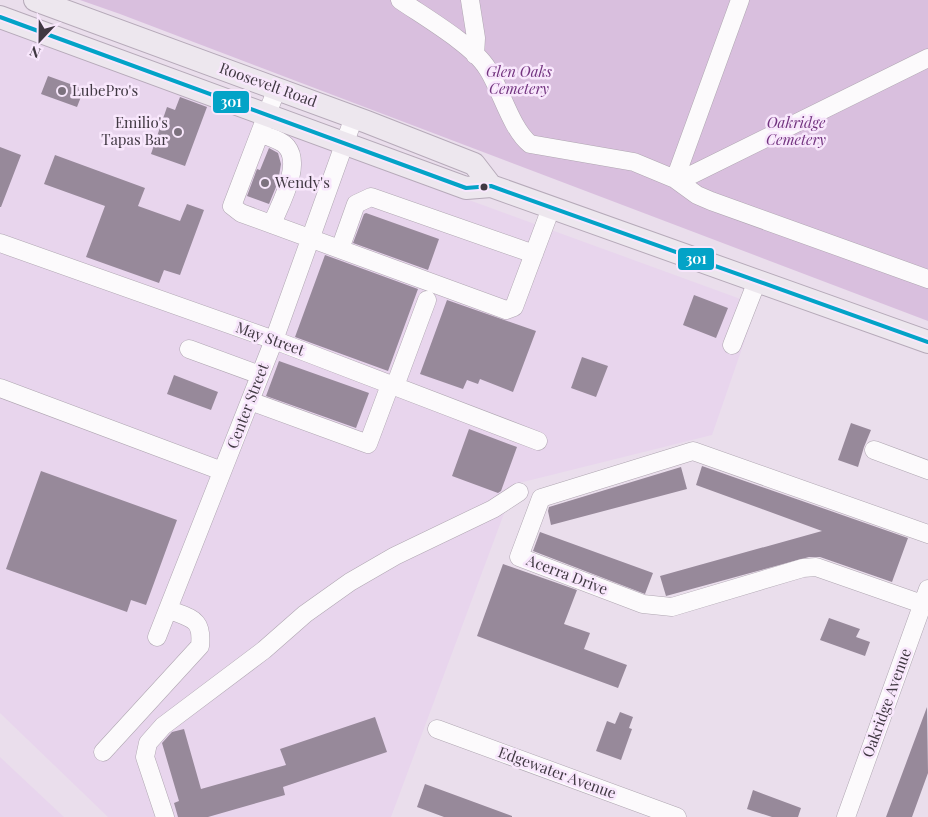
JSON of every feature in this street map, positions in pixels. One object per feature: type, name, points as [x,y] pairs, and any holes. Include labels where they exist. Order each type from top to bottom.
[{"type":"main road","name":"Roosevelt Road","points":[[35,0],[277,88],[474,164],[491,186]]},
{"type":"main road","name":"Roosevelt Road","points":[[0,18],[263,124],[344,144],[466,188],[491,186],[928,342]]},
{"type":"street","points":[[400,0],[475,54],[487,67],[520,133],[530,144],[622,159],[677,180],[693,192],[711,201],[928,279]]},
{"type":"street","points":[[470,0],[476,38],[475,54]]},
{"type":"street","points":[[677,180],[740,0]]},
{"type":"street","points":[[677,180],[928,58]]},
{"type":"street","points":[[277,88],[232,206],[241,213],[506,310],[514,307],[551,208]]},
{"type":"street","name":"Center Street","points":[[157,637],[274,340],[354,117]]},
{"type":"street","points":[[263,124],[286,146],[294,159],[293,171],[272,224]]},
{"type":"street","points":[[340,248],[356,204],[371,197],[534,254]]},
{"type":"street","name":"May Street","points":[[0,243],[274,340],[538,441]]},
{"type":"street","points":[[732,345],[757,281]]},
{"type":"street","points":[[250,401],[368,444],[427,300]]},
{"type":"street","points":[[189,349],[260,376]]},
{"type":"street","points":[[0,388],[222,471]]},
{"type":"street","points":[[874,450],[928,470]]},
{"type":"street","name":"Acerra Drive","points":[[925,596],[816,567],[803,568],[672,607],[644,604],[519,557],[541,498],[693,451],[928,534]]},
{"type":"street","points":[[165,817],[145,757],[148,743],[164,726],[264,650],[305,614],[350,582],[395,556],[493,509],[519,492]]},
{"type":"street","name":"Oakridge Avenue","points":[[846,817],[925,596]]},
{"type":"street","points":[[103,752],[200,646],[201,631],[195,622],[168,609]]},
{"type":"street","name":"Edgewater Avenue","points":[[437,729],[677,817]]},
{"type":"shaded area","points":[[0,29],[757,305],[712,435],[515,484],[391,817],[108,817],[0,713]]},
{"type":"shaded area","points":[[0,757],[64,817],[0,817]]},
{"type":"green space","name":"Oakridge Cemetery","points":[[80,0],[928,0],[928,321],[120,14]]},
{"type":"building","name":"LubePro's","points":[[48,76],[84,89],[77,107],[41,94]]},
{"type":"building","name":"Emilio's Tapas Bar","points":[[180,97],[207,107],[185,166],[151,154],[167,107],[175,110]]},
{"type":"building","points":[[0,147],[21,155],[1,207],[0,207]]},
{"type":"building","name":"Wendy's","points":[[269,148],[278,153],[281,164],[278,182],[269,204],[247,196],[257,169],[260,170]]},
{"type":"building","points":[[55,155],[145,188],[138,206],[180,221],[187,204],[204,210],[180,275],[164,270],[159,283],[86,257],[105,206],[44,184]]},
{"type":"building","points":[[366,213],[439,239],[428,270],[353,243]]},
{"type":"building","points":[[325,255],[418,289],[388,371],[295,337]]},
{"type":"building","points":[[694,295],[728,308],[716,338],[683,325]]},
{"type":"building","points":[[447,300],[536,331],[513,392],[480,379],[478,384],[467,380],[463,389],[420,374]]},
{"type":"building","points":[[582,357],[608,366],[596,397],[571,388]]},
{"type":"building","points":[[279,361],[369,393],[356,428],[266,396]]},
{"type":"building","points":[[174,375],[218,392],[211,410],[167,394]]},
{"type":"building","points":[[851,423],[871,430],[858,467],[838,460]]},
{"type":"building","points":[[469,429],[517,447],[501,491],[498,493],[452,476]]},
{"type":"building","points":[[702,466],[908,538],[892,582],[820,557],[809,557],[666,596],[660,576],[822,531],[696,485]]},
{"type":"building","points":[[681,467],[687,489],[551,525],[549,507]]},
{"type":"building","points":[[41,471],[177,520],[146,605],[131,600],[127,612],[6,569]]},
{"type":"building","points":[[540,532],[653,573],[645,594],[533,551]]},
{"type":"building","points":[[503,564],[577,590],[564,624],[590,633],[584,649],[627,665],[618,688],[477,636]]},
{"type":"building","points":[[829,618],[860,629],[856,637],[870,642],[865,656],[820,640]]},
{"type":"building","points":[[927,707],[928,773],[912,817],[886,817]]},
{"type":"building","points":[[620,712],[633,717],[629,728],[632,729],[621,760],[596,751],[607,721],[615,724]]},
{"type":"building","points":[[375,717],[387,752],[283,787],[285,795],[208,817],[178,817],[174,803],[179,801],[162,743],[172,732],[184,729],[201,789],[286,765],[280,749]]},
{"type":"building","points":[[425,784],[512,817],[444,817],[417,807]]},
{"type":"building","points":[[753,790],[801,808],[798,817],[772,817],[747,809]]},
{"type":"transit line","name":"301","points":[[0,17],[466,188],[491,186],[928,342]]},
{"type":"place","name":"LubePro's","points":[[62,91]]},
{"type":"place","name":"Emilio's Tapas Bar","points":[[178,132]]},
{"type":"place","name":"Wendy's","points":[[265,183]]},
{"type":"park label","name":"Glen Oaks Cemetery","points":[[519,80]]}]
